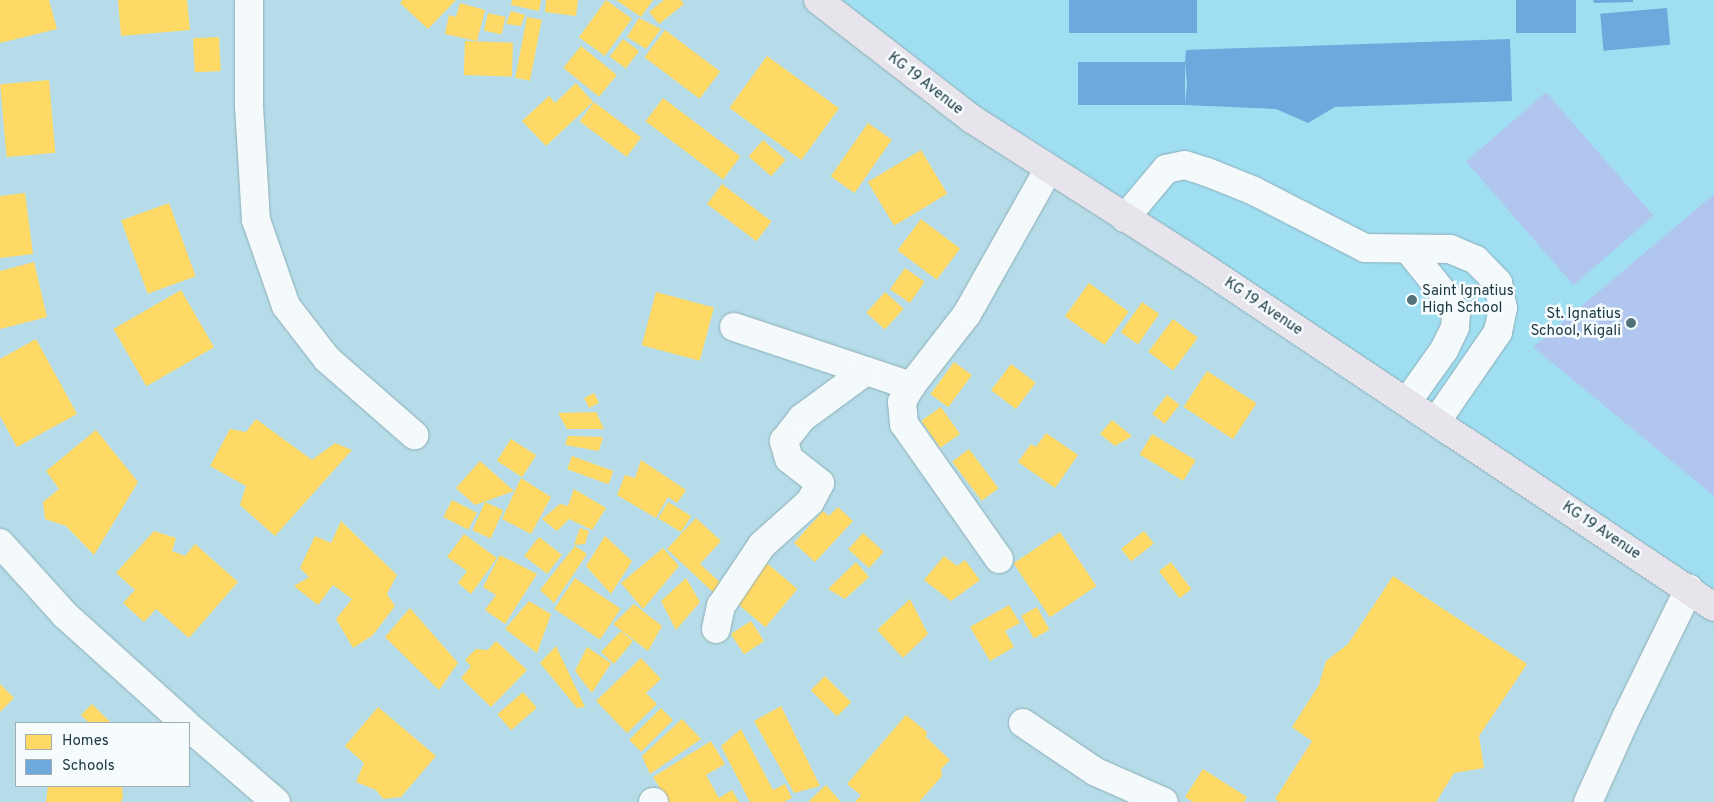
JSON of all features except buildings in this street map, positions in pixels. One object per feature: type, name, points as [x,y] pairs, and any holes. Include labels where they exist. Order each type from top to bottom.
[{"type":"main road","name":"KG 19 Avenue","points":[[818,0],[972,120],[1407,402],[1714,607]]},
{"type":"street","points":[[249,0],[249,106],[256,220],[286,306],[327,359],[414,435]]},
{"type":"street","points":[[1125,218],[1166,170],[1185,165],[1254,191],[1365,248],[1450,249],[1476,260],[1498,283],[1504,308],[1498,332],[1436,422]]},
{"type":"street","points":[[999,559],[904,424],[902,402],[911,386],[967,314],[1048,170]]},
{"type":"street","points":[[1407,402],[1444,350],[1455,328],[1456,313],[1448,299],[1408,249]]},
{"type":"street","points":[[734,327],[911,386]]},
{"type":"street","points":[[716,629],[721,606],[762,545],[810,502],[820,482],[789,459],[784,441],[802,418],[866,371]]},
{"type":"street","points":[[0,543],[65,616],[184,722]]},
{"type":"street","points":[[1588,802],[1626,718],[1689,590]]},
{"type":"street","points":[[1023,723],[1096,772],[1164,802]]},
{"type":"street","points":[[190,728],[276,802]]},
{"type":"shaded area","name":"Saint Ignatius High School","points":[[824,0],[1714,0],[1714,604],[972,120]]},
{"type":"shaded area","points":[[1546,92],[1654,216],[1574,285],[1466,162]]},
{"type":"shaded area","points":[[1714,196],[1714,496],[1533,347]]},
{"type":"place","name":"Saint Ignatius High School","points":[[1412,300]]},
{"type":"place","name":"St. Ignatius School, Kigali","points":[[1631,323]]}]
